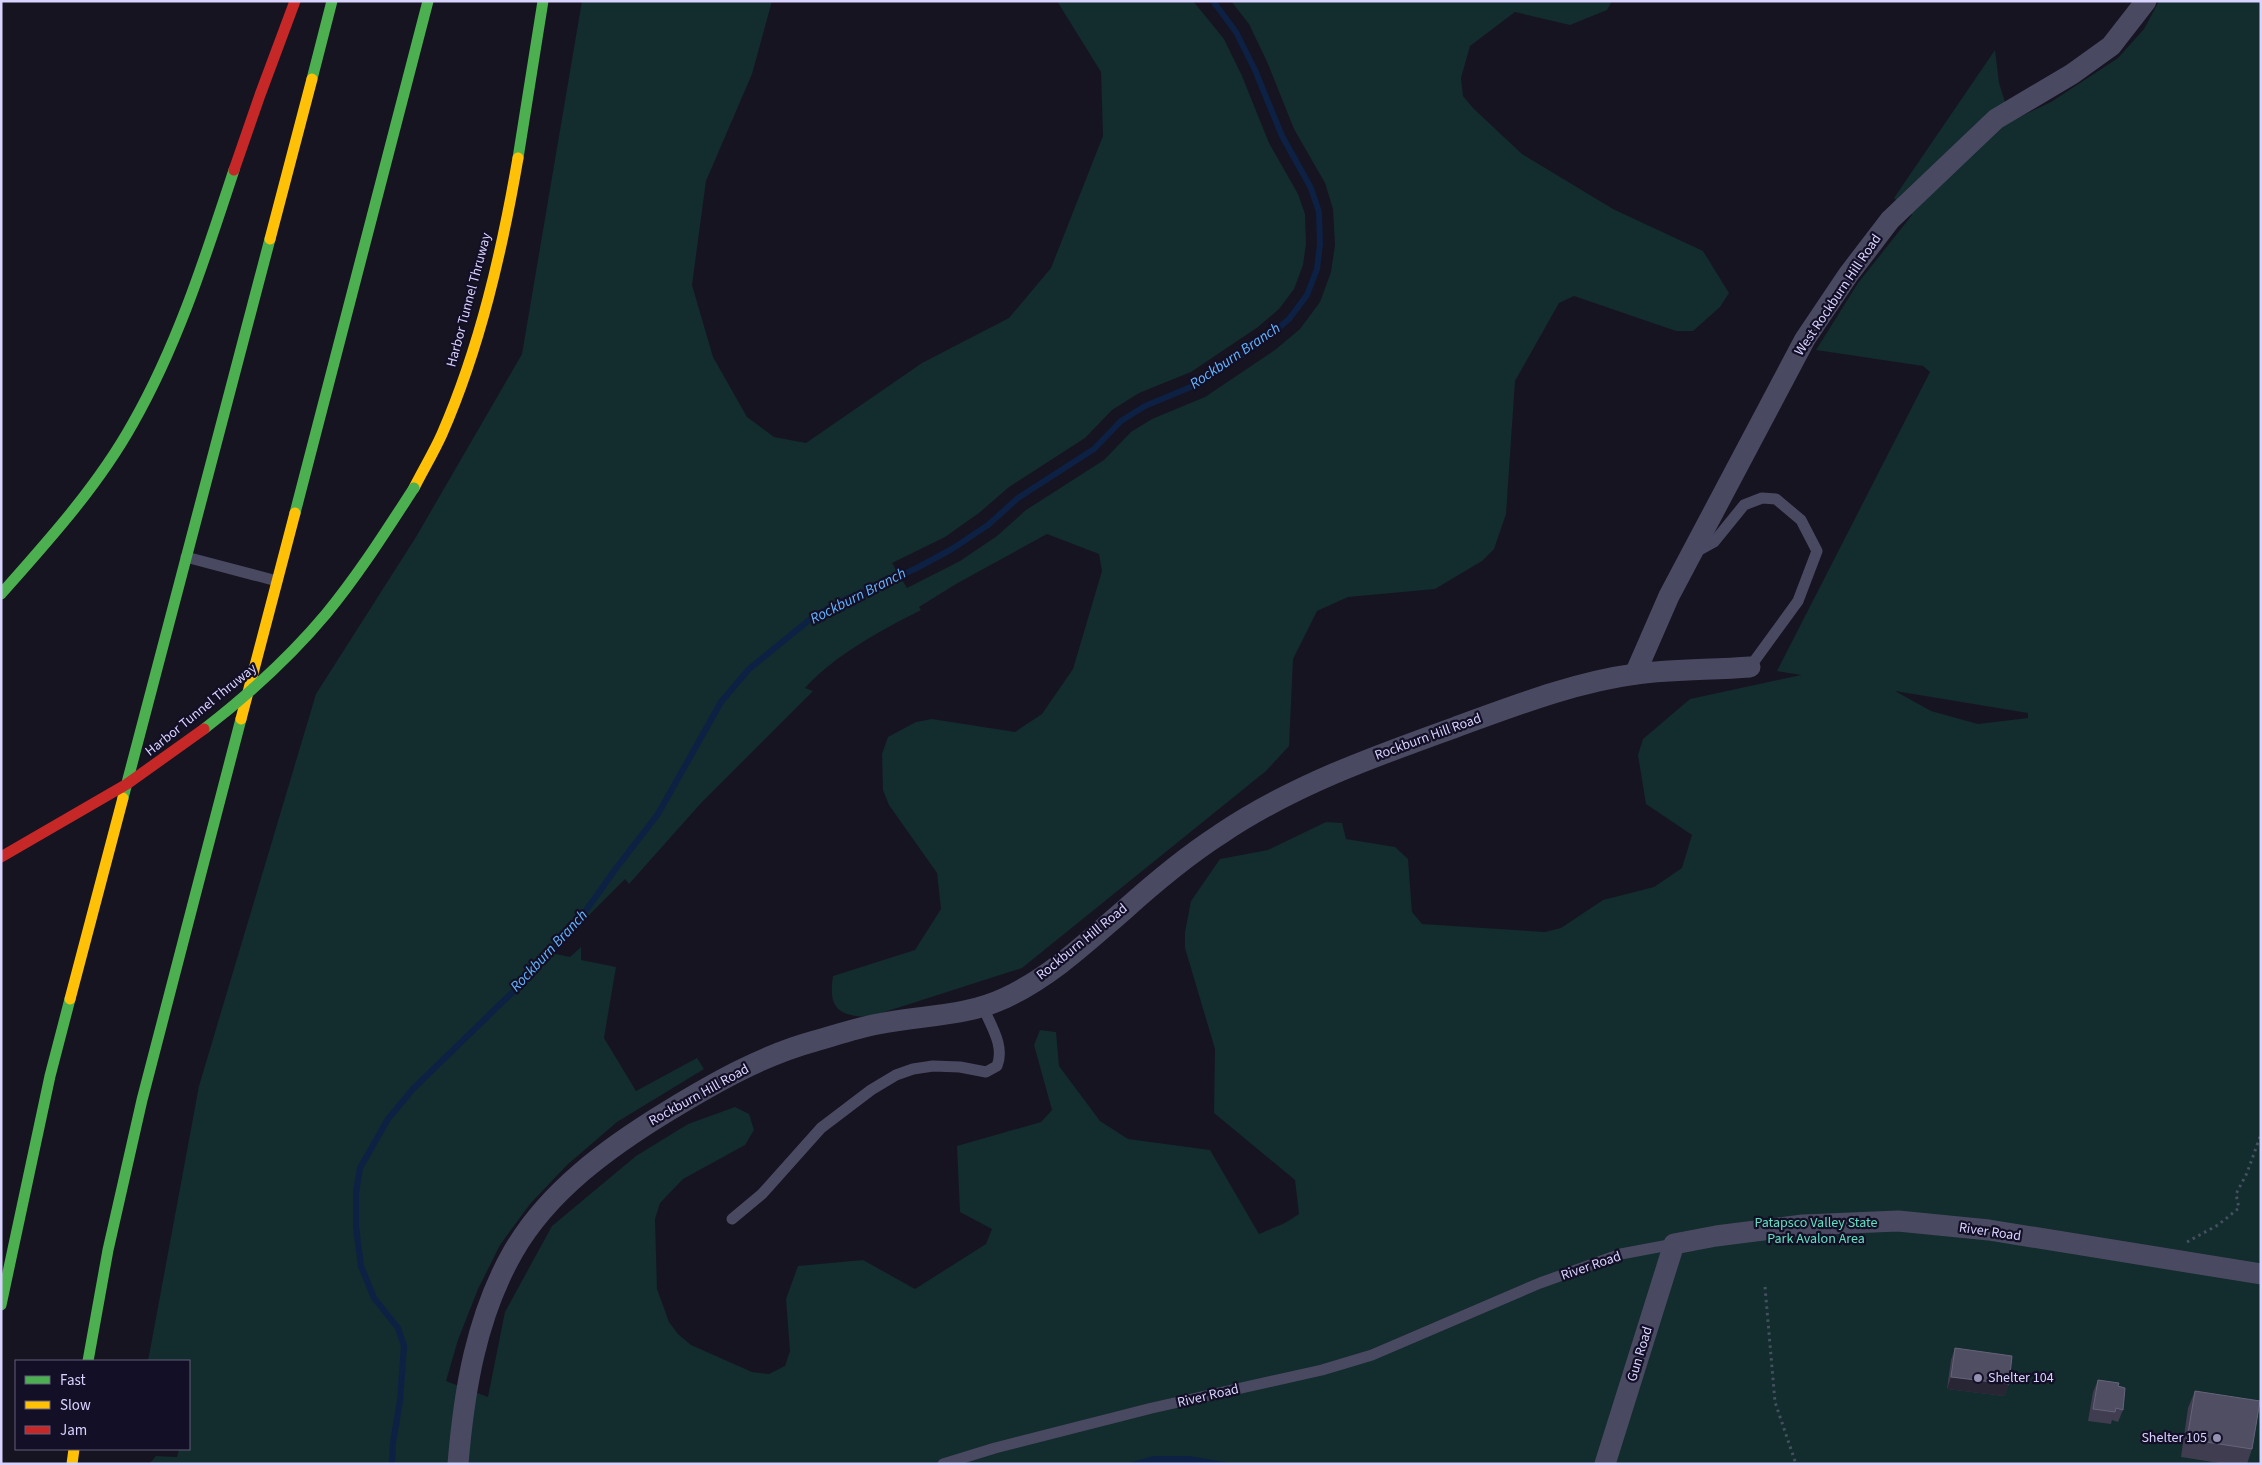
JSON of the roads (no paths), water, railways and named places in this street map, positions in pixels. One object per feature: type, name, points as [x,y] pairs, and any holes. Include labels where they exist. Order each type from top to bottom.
[{"type":"highway","points":[[1,594],[54,535],[98,478],[133,423],[183,318],[276,46],[295,1]]},
{"type":"highway","points":[[1,1305],[50,1076],[332,1]]},
{"type":"highway","points":[[88,1360],[108,1250],[142,1100],[428,1]]},
{"type":"highway","name":"Harbor Tunnel Thruway","points":[[1,857],[71,820],[166,759],[226,713],[270,674],[313,629],[361,569],[414,488],[446,426],[475,346],[496,269],[532,80],[542,1]]},
{"type":"highway","points":[[72,1464],[74,1450]]},
{"type":"street","name":"West Rockburn Hill Road","points":[[1635,674],[1669,596],[1805,338],[1848,275],[1890,220],[1996,119],[2072,74],[2110,46],[2146,1]]},
{"type":"street","name":"Rockburn Hill Road","points":[[458,1464],[461,1418],[474,1350],[492,1295],[513,1251],[542,1212],[577,1176],[628,1136],[744,1068],[808,1043],[878,1024],[934,1017],[983,1007],[1006,998],[1051,971],[1174,868],[1219,834],[1318,780],[1375,756],[1491,714],[1571,688],[1635,674],[1750,667]]},
{"type":"street","name":"River Road","points":[[1674,1244],[1716,1236],[1803,1225],[1898,1221],[1990,1230],[2060,1243],[2261,1274]]},
{"type":"street","name":"Gun Road","points":[[1605,1464],[1674,1244]]},
{"type":"lane","points":[[1691,555],[1714,542],[1744,506],[1762,498],[1776,499],[1801,520],[1817,551],[1798,601],[1750,667]]},
{"type":"lane","points":[[186,557],[277,581]]},
{"type":"lane","points":[[732,1219],[762,1194],[821,1128],[871,1090],[888,1080],[913,1069],[934,1066],[960,1067],[986,1072],[997,1066],[1001,1056],[1001,1047],[983,1007]]},
{"type":"lane","name":"River Road","points":[[943,1464],[1004,1446],[1143,1411],[1322,1370],[1372,1355],[1540,1284],[1621,1254],[1674,1244]]},
{"type":"water","points":[[1154,1456],[1189,1456],[1236,1464],[1125,1464]]},
{"type":"waterway","name":"Rockburn Branch","points":[[392,1464],[393,1442],[400,1401],[404,1346],[398,1328],[374,1298],[361,1266],[356,1227],[356,1192],[360,1168],[388,1119],[413,1089],[524,981],[573,929],[614,871],[658,814],[721,702],[749,669],[813,617],[844,600],[915,569],[952,549],[988,525],[1018,498],[1094,449],[1121,421],[1145,406],[1198,384],[1266,339],[1289,319],[1307,295],[1317,269],[1320,244],[1319,212],[1311,188],[1282,136],[1255,70],[1236,32],[1213,1]]},
{"type":"place","name":"Shelter 104","points":[[1978,1378]]},
{"type":"place","name":"Shelter 105","points":[[2217,1438]]},
{"type":"park label","name":"Patapsco Valley State Park Avalon Area","points":[[1816,1232]]}]
